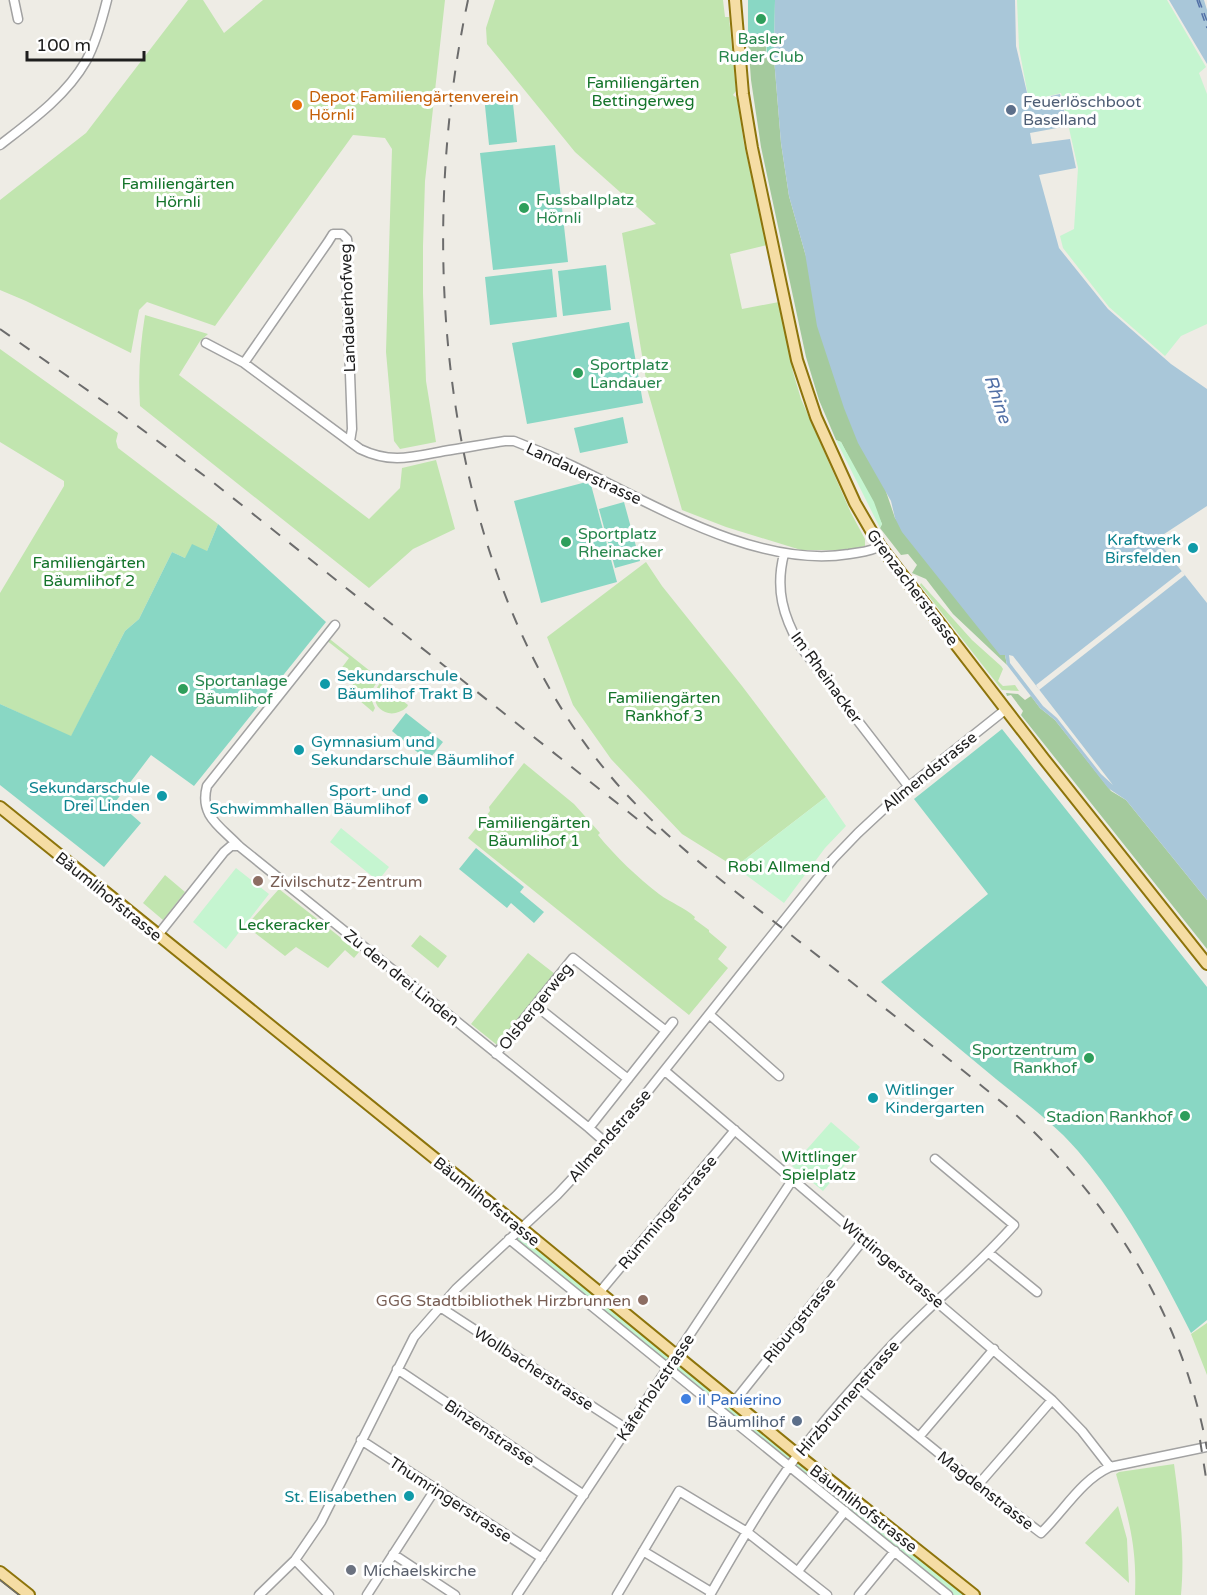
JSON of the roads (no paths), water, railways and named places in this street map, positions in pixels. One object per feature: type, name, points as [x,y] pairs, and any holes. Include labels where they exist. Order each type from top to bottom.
[{"type":"main road","name":"Grenzacherstrasse","points":[[735,0],[743,94],[752,148],[801,372],[825,439],[855,503],[880,546],[1005,710],[1207,964]]},
{"type":"main road","name":"Bäumlihofstrasse","points":[[0,807],[798,1455],[974,1595]]},
{"type":"main road","points":[[0,1572],[29,1595]]},
{"type":"street","points":[[14,0],[18,19]]},
{"type":"street","points":[[0,145],[40,114],[86,62],[107,0]]},
{"type":"street","name":"Landauerhofweg","points":[[244,363],[333,234],[342,234],[347,239],[348,247],[347,291],[352,429],[350,441]]},
{"type":"street","name":"Landauerstrasse","points":[[206,343],[244,363],[360,449],[371,454],[394,459],[514,441],[573,466],[712,532],[784,554],[840,556],[880,546]]},
{"type":"street","name":"Im Rheinacker","points":[[784,554],[780,569],[780,595],[784,613],[794,635],[800,646],[909,787]]},
{"type":"street","name":"Zu den drei Linden","points":[[335,625],[207,786],[205,805],[208,814],[238,846],[605,1142]]},
{"type":"street","name":"Allmendstrasse","points":[[259,1595],[295,1560],[330,1505],[414,1337],[440,1307],[556,1195],[605,1142],[665,1071],[833,859],[878,813],[1005,710]]},
{"type":"street","points":[[158,935],[224,852],[231,846],[238,846]]},
{"type":"street","name":"Olsbergerweg","points":[[496,1053],[573,958],[666,1031]]},
{"type":"street","points":[[535,1005],[628,1079]]},
{"type":"street","points":[[710,1015],[779,1076]]},
{"type":"street","name":"Allmendstrasse","points":[[590,1128],[673,1022]]},
{"type":"street","name":"Wittlingerstrasse","points":[[665,1071],[1052,1400],[1082,1431],[1110,1467]]},
{"type":"street","name":"Rümmingerstrasse","points":[[599,1293],[735,1130]]},
{"type":"street","name":"Hirzbrunnenstrasse","points":[[710,1594],[747,1532],[798,1455],[894,1343],[936,1300],[989,1253],[1014,1225],[935,1158]]},
{"type":"street","name":"Käferholzstrasse","points":[[517,1595],[793,1179]]},
{"type":"street","name":"Bäumlihofstrasse","points":[[509,1239],[895,1551],[944,1594]]},
{"type":"street","name":"Riburgstrasse","points":[[734,1402],[864,1239]]},
{"type":"street","points":[[989,1253],[1037,1292]]},
{"type":"street","name":"Wollbacherstrasse","points":[[440,1307],[627,1429]]},
{"type":"street","points":[[919,1437],[994,1349]]},
{"type":"street","name":"Binzenstrasse","points":[[397,1369],[584,1495]]},
{"type":"street","name":"Magdenstrasse","points":[[856,1386],[1041,1533],[1088,1481],[1110,1467]]},
{"type":"street","points":[[978,1485],[1052,1400]]},
{"type":"street","name":"Thumringerstrasse","points":[[361,1440],[542,1558]]},
{"type":"street","points":[[1110,1467],[1207,1447]]},
{"type":"street","points":[[367,1595],[436,1488]]},
{"type":"street","points":[[617,1595],[679,1491],[747,1532],[827,1595]]},
{"type":"street","points":[[798,1571],[845,1511]]},
{"type":"street","points":[[643,1551],[710,1594]]},
{"type":"street","points":[[858,1595],[895,1551]]},
{"type":"street","points":[[393,1554],[455,1595]]},
{"type":"street","points":[[295,1560],[329,1595]]},
{"type":"water","name":"Rhine","points":[[775,0],[1015,0],[1016,46],[1029,101],[1060,94],[1068,126],[1030,133],[1032,144],[1070,139],[1076,168],[1039,175],[1059,248],[1108,309],[1171,364],[1207,389],[1207,506],[1157,540],[1207,603],[1207,900],[1126,800],[1108,788],[1055,720],[1040,708],[1007,665],[1005,655],[1000,655],[902,532],[895,518],[891,501],[858,443],[817,326],[805,253],[789,196],[781,143],[774,58]],"holes":[[[1009,655],[1013,656],[1113,785],[1101,774],[1057,718],[1043,706],[1010,663]]]},
{"type":"water","points":[[1169,0],[1204,0],[1207,10],[1207,64]]},
{"type":"tram line","points":[[0,1580],[19,1595]]},
{"type":"railway","points":[[468,0],[451,100],[444,205],[445,312],[458,419],[481,524],[517,623],[565,715],[628,796],[647,815],[686,851],[1005,1105],[1042,1140],[1076,1178],[1108,1218],[1135,1260],[1159,1304],[1179,1351],[1195,1399],[1207,1449]]},
{"type":"railway","points":[[0,329],[120,413],[214,483],[656,834]]},
{"type":"railway","points":[[1200,1440],[1207,1484]]},
{"type":"place","name":"Basler Ruder Club","points":[[761,19]]},
{"type":"place","name":"Depot Familiengärtenverein Hörnli","points":[[297,105]]},
{"type":"place","name":"Feuerlöschboot Baselland","points":[[1011,110]]},
{"type":"place","name":"Fussballplatz Hörnli","points":[[524,208]]},
{"type":"place","name":"Sportplatz Landauer","points":[[578,373]]},
{"type":"place","name":"Sportplatz Rheinacker","points":[[566,542]]},
{"type":"place","name":"Kraftwerk Birsfelden","points":[[1193,548]]},
{"type":"place","name":"Sekundarschule Bäumlihof Trakt B","points":[[325,684]]},
{"type":"place","name":"Sportanlage Bäumlihof","points":[[183,689]]},
{"type":"place","name":"Gymnasium und Sekundarschule Bäumlihof","points":[[299,750]]},
{"type":"place","name":"Sekundarschule Drei Linden","points":[[162,796]]},
{"type":"place","name":"Sport- und Schwimmhallen Bäumlihof","points":[[423,799]]},
{"type":"place","name":"Zivilschutz-Zentrum","points":[[258,881]]},
{"type":"place","name":"Sportzentrum Rankhof","points":[[1089,1058]]},
{"type":"place","name":"Witlinger Kindergarten","points":[[873,1098]]},
{"type":"place","name":"Stadion Rankhof","points":[[1185,1116]]},
{"type":"place","name":"GGG Stadtbibliothek Hirzbrunnen","points":[[643,1300]]},
{"type":"place","name":"il Panierino","points":[[686,1399]]},
{"type":"place","name":"Bäumlihof","points":[[797,1421]]},
{"type":"place","name":"St. Elisabethen","points":[[409,1496]]},
{"type":"place","name":"Michaelskirche","points":[[351,1570]]},
{"type":"park label","name":"Familiengärten Bettingerweg","points":[[643,91]]},
{"type":"park label","name":"Familiengärten Hörnli","points":[[178,192]]},
{"type":"park label","name":"Familiengärten Bäumlihof 2","points":[[89,571]]},
{"type":"park label","name":"Familiengärten Rankhof 3","points":[[664,706]]},
{"type":"park label","name":"Familiengärten Bäumlihof 1","points":[[534,831]]},
{"type":"park label","name":"Robi Allmend","points":[[779,866]]},
{"type":"park label","name":"Leckeracker","points":[[284,924]]},
{"type":"park label","name":"Wittlinger Spielplatz","points":[[819,1165]]}]
